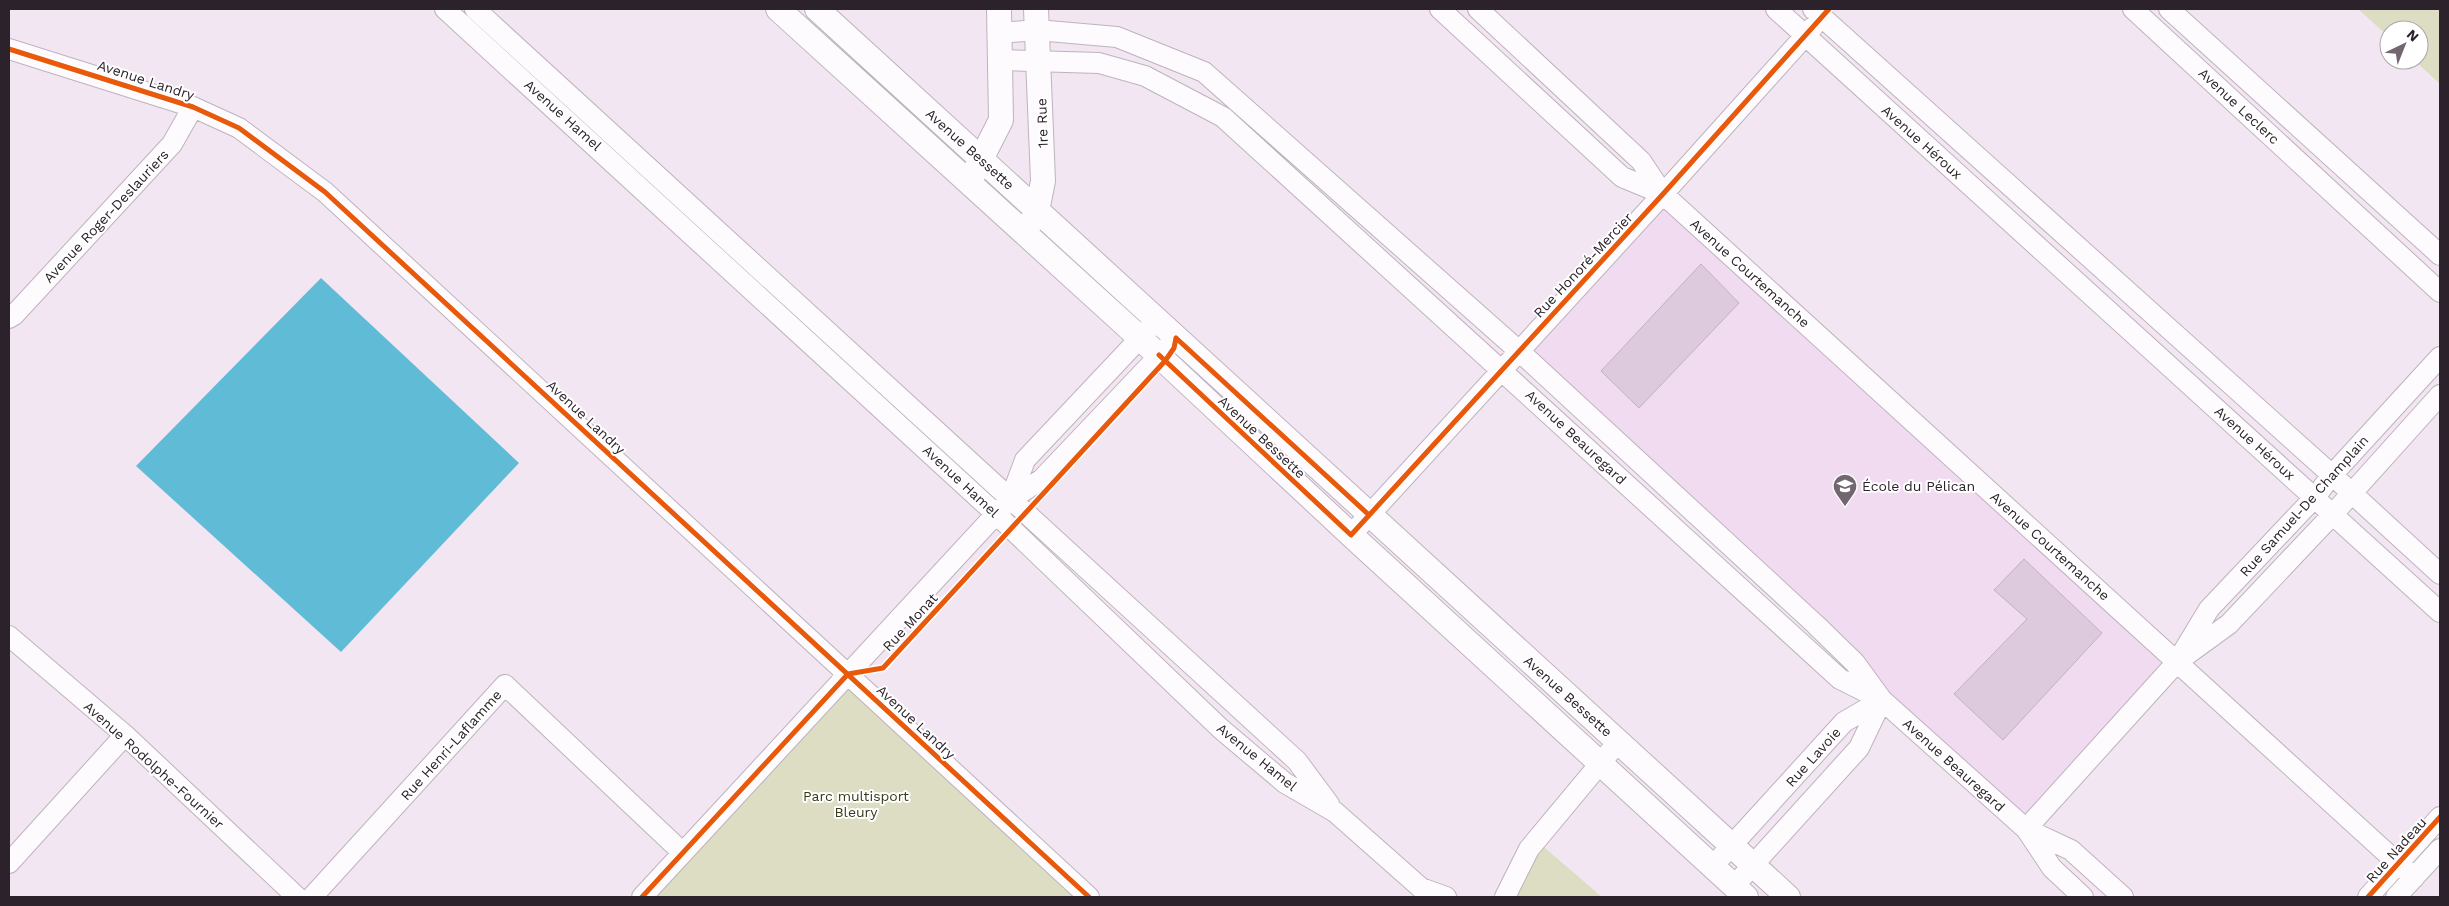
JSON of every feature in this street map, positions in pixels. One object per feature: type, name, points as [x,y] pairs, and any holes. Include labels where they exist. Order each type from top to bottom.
[{"type":"street","name":"Avenue Hamel","points":[[445,9],[687,216]]},
{"type":"street","name":"Avenue Hamel","points":[[474,9],[687,216],[1003,507],[1297,761],[1335,812]]},
{"type":"street","name":"Avenue Bessette","points":[[778,9],[1159,355],[1351,535],[1740,892]]},
{"type":"street","name":"Avenue Bessette","points":[[817,9],[1788,897]]},
{"type":"street","points":[[968,182],[982,160],[1001,120],[999,9]]},
{"type":"street","name":"Avenue Courtemanche","points":[[1440,9],[1622,177],[1663,194]]},
{"type":"street","name":"Avenue Courtemanche","points":[[1478,9],[1641,161],[1663,194],[2414,878]]},
{"type":"street","name":"Avenue Héroux","points":[[1776,9],[2440,612]]},
{"type":"street","name":"Avenue Leclerc","points":[[2133,9],[2440,292]]},
{"type":"street","name":"Avenue Leclerc","points":[[2169,9],[2440,255]]},
{"type":"street","name":"Rue Honoré-Mercier","points":[[1351,535],[1663,194],[1805,36],[1822,11]]},
{"type":"street","name":"Avenue Héroux","points":[[1822,11],[2086,254],[2440,574]]},
{"type":"street","name":"Avenue Beauregard","points":[[1000,33],[1037,20],[1117,37],[1204,72],[1519,351],[1815,624],[1855,663],[1882,700],[2026,829],[2052,868],[2083,897]]},
{"type":"street","name":"1re Rue","points":[[1026,234],[1037,211],[1044,181],[1037,20]]},
{"type":"street","name":"Avenue Landry","points":[[9,49],[193,107],[239,128],[325,192],[1089,897]]},
{"type":"street","name":"Avenue Beauregard","points":[[1000,60],[1099,63],[1145,76],[1223,117],[1840,679],[1882,700]]},
{"type":"street","name":"Avenue Roger-Deslauriers","points":[[9,318],[14,315],[172,144],[193,107]]},
{"type":"street","points":[[1276,165],[1293,150]]},
{"type":"street","points":[[2345,204],[2363,185]]},
{"type":"street","points":[[2068,276],[2086,254]]},
{"type":"street","name":"Rue Monat","points":[[1003,507],[1025,460],[1157,320]]},
{"type":"street","name":"Rue Monat","points":[[642,897],[1003,507],[1042,480],[1176,338]]},
{"type":"street","name":"Rue Samuel-De Champlain","points":[[2026,829],[2177,662],[2209,609],[2315,497],[2332,475],[2440,357]]},
{"type":"street","name":"Rue Samuel-De Champlain","points":[[2177,662],[2229,624],[2333,514],[2350,492],[2440,395]]},
{"type":"street","name":"Avenue Hamel","points":[[1003,507],[1221,729],[1285,783],[1335,812],[1421,888],[1446,897]]},
{"type":"street","name":"Avenue Rodolphe-Fournier","points":[[9,636],[125,735],[297,897]]},
{"type":"street","name":"Rue Henri-Laflamme","points":[[312,897],[505,685],[683,853]]},
{"type":"street","name":"Rue Lavoie","points":[[1712,867],[1844,722],[1882,700]]},
{"type":"street","name":"Rue Lavoie","points":[[1740,892],[1752,865],[1859,748],[1882,700]]},
{"type":"street","points":[[9,863],[125,735]]},
{"type":"street","points":[[1505,897],[1529,849],[1618,742]]},
{"type":"street","name":"Rue Nadeau","points":[[2368,897],[2440,817]]},
{"type":"street","name":"Avenue Beauregard","points":[[2026,829],[2071,850],[2123,897]]},
{"type":"street","points":[[2396,897],[2440,849]]},
{"type":"shaded area","name":"École du Pélican","points":[[1663,194],[2177,662],[2026,829],[1519,351]]},
{"type":"green space","points":[[2358,9],[2440,9],[2440,84],[2425,70],[2429,70],[2429,20],[2379,20],[2379,28]]},
{"type":"green space","name":"Parc multisport Bleury","points":[[851,673],[1098,897],[645,897]]},
{"type":"green space","points":[[1531,836],[1602,897],[1505,897]]},
{"type":"water","points":[[321,278],[519,463],[341,652],[136,466]]},
{"type":"building","points":[[1701,264],[1739,303],[1639,408],[1601,371]]},
{"type":"building","points":[[2024,559],[2102,633],[2003,740],[1954,694],[2027,619],[1994,590]]},
{"type":"cycle path","points":[[1159,355],[1351,535],[1663,194],[1829,9]]},
{"type":"cycle path","points":[[9,49],[193,107],[239,128],[325,192],[1089,897]]},
{"type":"cycle path","points":[[1176,338],[1369,515]]},
{"type":"cycle path","points":[[642,897],[848,674],[883,668],[1165,361],[1174,348],[1176,338]]},
{"type":"cycle path","points":[[2368,897],[2440,817]]},
{"type":"place","name":"École du Pélican","points":[[1845,507]]}]
